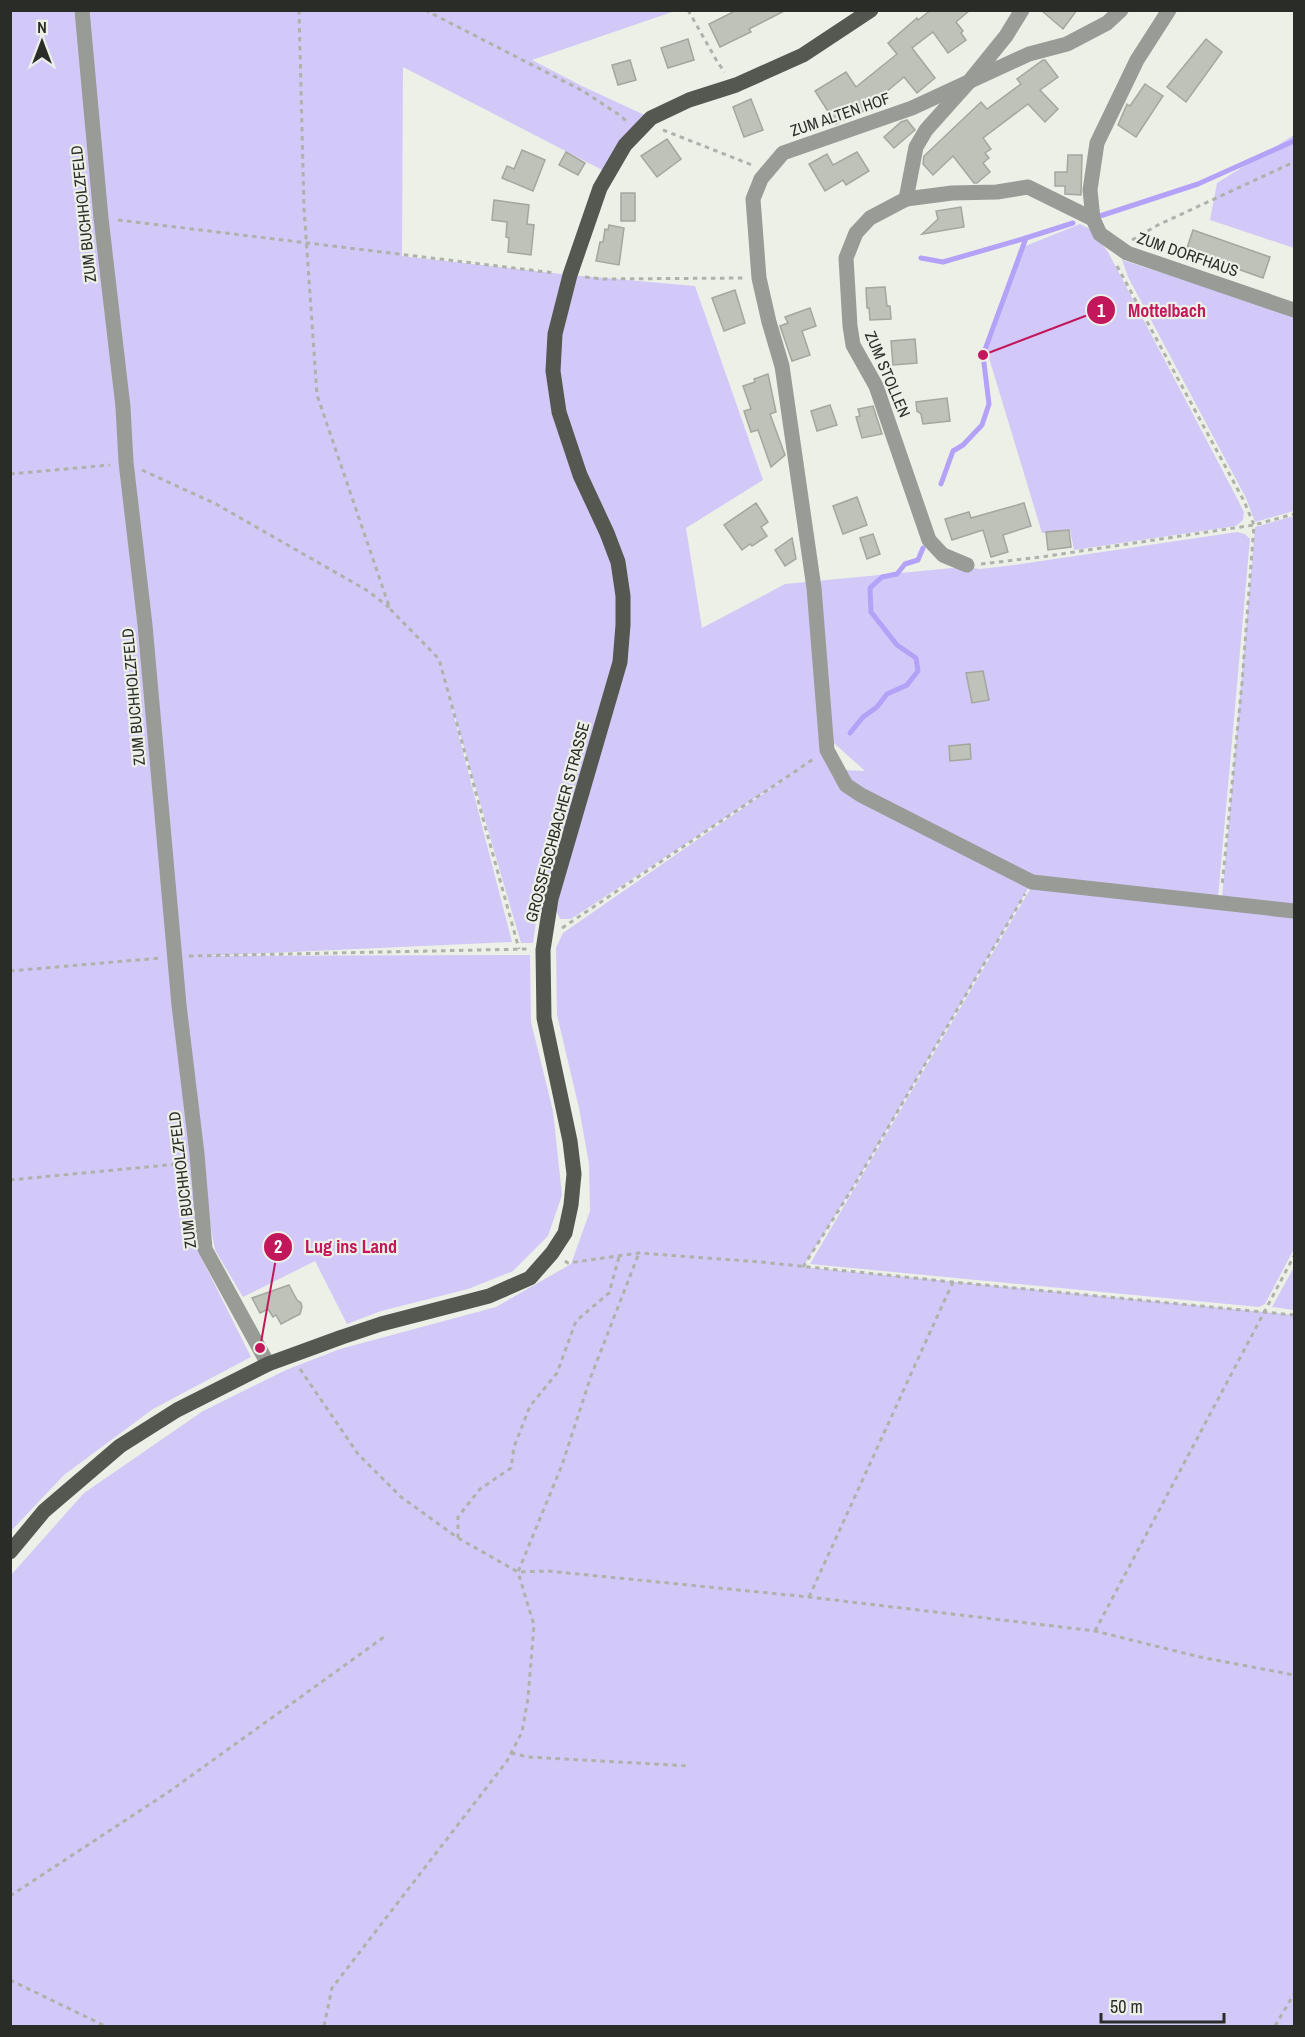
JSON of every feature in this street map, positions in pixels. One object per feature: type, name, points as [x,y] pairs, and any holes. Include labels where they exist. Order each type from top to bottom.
[{"type":"main road","name":"GROSSFISCHBACHER STRASSE","points":[[10,1552],[44,1511],[120,1446],[177,1410],[268,1364],[381,1324],[489,1296],[530,1278],[552,1253],[565,1233],[574,1174],[570,1141],[544,1018],[543,950],[551,899],[620,662],[623,596],[618,562],[580,475],[559,412],[553,371],[555,334],[570,275],[600,188],[624,145],[640,128],[651,118],[688,100],[736,85],[803,55],[871,10]]},
{"type":"street","name":"ZUM BUCHHOLZFELD","points":[[82,10],[101,218],[145,625],[179,1005],[197,1154],[205,1249],[268,1364]]},
{"type":"street","points":[[906,199],[916,147],[926,130],[1006,36],[1022,10]]},
{"type":"street","name":"ZUM ALTEN HOF","points":[[827,750],[814,588],[782,366],[759,278],[753,199],[761,179],[783,153],[912,108],[1029,54],[1067,44],[1107,23],[1121,10]]},
{"type":"street","points":[[1093,219],[1090,190],[1097,143],[1137,60],[1169,10]]},
{"type":"street","name":"ZUM STOLLEN","points":[[967,566],[943,555],[929,540],[876,386],[853,345],[846,258],[856,233],[870,218],[906,199],[952,193],[997,192],[1028,187],[1093,219]]},
{"type":"street","name":"ZUM DORFHAUS","points":[[1093,219],[1100,234],[1119,248],[1155,264],[1294,310]]},
{"type":"street","points":[[827,750],[846,785],[861,795],[1032,882],[1294,911]]},
{"type":"path","points":[[299,10],[303,208],[317,395],[390,609]]},
{"type":"path","points":[[425,10],[582,91],[640,128],[768,171]]},
{"type":"path","points":[[688,10],[718,63],[736,85]]},
{"type":"path","points":[[1220,903],[1242,683],[1254,525],[1244,501],[1113,257],[1119,248],[1158,225],[1294,162]]},
{"type":"path","points":[[101,218],[603,279],[759,278]]},
{"type":"path","points":[[10,474],[126,462],[216,504],[368,591],[390,609],[439,658],[519,948],[176,956],[10,971]]},
{"type":"path","points":[[967,566],[1053,556],[1254,525],[1294,514]]},
{"type":"path","points":[[547,928],[561,929],[827,750]]},
{"type":"path","points":[[803,1267],[852,1189],[1032,882]]},
{"type":"path","points":[[10,1180],[178,1164],[197,1154]]},
{"type":"path","points":[[552,1253],[568,1263],[639,1253],[761,1262],[1294,1315]]},
{"type":"path","points":[[324,2026],[333,1988],[469,1811],[511,1753],[522,1732],[528,1698],[534,1625],[518,1572],[562,1465],[590,1378],[639,1253]]},
{"type":"path","points":[[1095,1632],[1294,1256]]},
{"type":"path","points":[[458,1538],[458,1517],[480,1489],[510,1468],[514,1447],[530,1406],[557,1373],[576,1321],[609,1293],[619,1257]]},
{"type":"path","points":[[809,1597],[953,1282]]},
{"type":"path","points":[[291,1356],[358,1454],[401,1497],[458,1538],[518,1572],[548,1571],[809,1597],[1095,1632],[1200,1657],[1294,1675]]},
{"type":"path","points":[[10,1896],[170,1791],[384,1637]]},
{"type":"path","points":[[511,1753],[528,1757],[688,1766]]},
{"type":"path","points":[[10,1980],[105,2026]]},
{"type":"path","points":[[1275,2026],[1294,1994]]},
{"type":"shaded area","points":[[11,11],[675,11],[532,60],[651,118],[608,173],[403,67],[402,256],[695,286],[763,480],[686,528],[702,628],[785,584],[963,567],[980,569],[1237,532],[1245,534],[1250,539],[1218,898],[1032,877],[852,783],[843,770],[865,771],[825,735],[846,785],[1032,882],[852,1189],[803,1267],[1294,1315],[1294,2026],[11,2026],[11,1575],[84,1493],[203,1411],[286,1370],[340,1349],[496,1307],[571,1264],[590,1211],[589,1164],[579,1108],[557,1015],[556,948],[563,933],[798,770],[571,919],[560,919],[551,900],[537,914],[533,943],[521,943],[446,686],[512,942],[202,956],[530,955],[531,1022],[553,1111],[562,1195],[548,1236],[513,1271],[468,1289],[381,1311],[347,1324],[315,1261],[243,1297],[215,1250],[197,1154],[181,1026],[198,1251],[251,1357],[153,1409],[64,1475],[11,1531]]},
{"type":"shaded area","points":[[1294,135],[1294,248],[1210,220],[1217,183]]},
{"type":"shaded area","points":[[1080,224],[1090,229],[1108,252],[1240,504],[1244,512],[1243,520],[1236,526],[1074,550],[1070,530],[1042,533],[986,348],[1023,247]]},
{"type":"shaded area","points":[[1122,260],[1294,315],[1294,511],[1255,522],[1246,498],[1128,277]]},
{"type":"shaded area","points":[[1294,516],[1294,905],[1222,898],[1255,527]]},
{"type":"shaded area","points":[[1032,886],[1294,911],[1294,1249],[1265,1304],[1259,1307],[810,1264]]},
{"type":"shaded area","points":[[1294,1267],[1294,1310],[1272,1307]]},
{"type":"building","points":[[737,10],[786,10],[749,29],[751,32],[720,47],[709,24]]},
{"type":"building","points":[[931,10],[970,10],[956,22],[966,40],[948,53],[933,32],[912,48],[935,78],[917,93],[904,77],[861,113],[860,111],[836,124],[815,91],[846,72],[856,87],[897,54],[888,43],[917,18],[918,20]]},
{"type":"building","points":[[1041,10],[1077,10],[1063,29]]},
{"type":"building","points":[[688,39],[694,60],[668,68],[661,48]]},
{"type":"building","points":[[1206,39],[1222,52],[1186,102],[1167,87]]},
{"type":"building","points":[[630,60],[636,80],[618,85],[612,65]]},
{"type":"building","points":[[1043,60],[1058,77],[1040,90],[1058,109],[1045,122],[1028,104],[983,138],[991,149],[985,153],[989,158],[983,163],[990,172],[977,183],[974,183],[953,156],[933,175],[923,164],[924,156],[981,102],[987,109],[1021,84],[1017,79]]},
{"type":"building","points":[[1145,84],[1163,96],[1136,137],[1118,125],[1127,104],[1130,106]]},
{"type":"building","points":[[751,99],[763,130],[744,137],[733,107]]},
{"type":"building","points":[[907,120],[915,130],[894,148],[884,137],[901,122]]},
{"type":"building","points":[[667,139],[681,159],[657,177],[641,156]]},
{"type":"building","points":[[522,150],[545,160],[533,191],[502,178],[507,166],[514,169]]},
{"type":"building","points":[[566,152],[585,163],[578,175],[559,165]]},
{"type":"building","points":[[857,152],[869,171],[846,185],[843,180],[825,191],[809,164],[827,154],[833,165]]},
{"type":"building","points":[[1068,155],[1082,155],[1081,195],[1065,194],[1065,186],[1055,186],[1055,172],[1067,172]]},
{"type":"building","points":[[621,193],[635,193],[635,221],[621,221]]},
{"type":"building","points":[[494,200],[529,205],[527,224],[534,225],[531,255],[508,252],[507,222],[492,220]]},
{"type":"building","points":[[961,207],[964,227],[922,234],[938,219],[936,211]]},
{"type":"building","points":[[609,225],[624,228],[619,265],[596,261],[600,242],[603,242],[605,229],[608,230]]},
{"type":"building","points":[[1193,230],[1270,257],[1263,278],[1218,262],[1217,265],[1185,254]]},
{"type":"building","points":[[885,287],[891,319],[870,320],[866,288]]},
{"type":"building","points":[[735,290],[745,323],[724,331],[712,298]]},
{"type":"building","points":[[810,308],[816,326],[802,331],[810,355],[792,361],[780,326],[788,323],[785,317]]},
{"type":"building","points":[[915,339],[917,363],[893,365],[891,341]]},
{"type":"building","points":[[768,374],[776,412],[770,414],[785,455],[771,467],[758,430],[751,432],[744,411],[751,409],[743,386]]},
{"type":"building","points":[[947,398],[950,421],[923,424],[916,402]]},
{"type":"building","points":[[830,405],[837,425],[817,431],[811,411]]},
{"type":"building","points":[[873,406],[882,434],[862,438],[856,417],[860,416],[858,409]]},
{"type":"building","points":[[857,497],[867,525],[843,534],[833,506]]},
{"type":"building","points":[[756,503],[768,522],[761,527],[767,536],[742,550],[724,525]]},
{"type":"building","points":[[1024,503],[1031,526],[1003,535],[1008,552],[991,557],[983,530],[952,540],[945,519],[969,512],[971,518]]},
{"type":"building","points":[[1069,530],[1071,547],[1048,550],[1046,532]]},
{"type":"building","points":[[873,534],[880,554],[867,559],[860,538]]},
{"type":"building","points":[[792,538],[796,559],[785,566],[775,550]]},
{"type":"building","points":[[983,671],[989,700],[972,703],[966,673]]},
{"type":"building","points":[[970,744],[971,759],[950,761],[949,746]]},
{"type":"building","points":[[289,1285],[301,1303],[300,1314],[281,1324],[276,1315],[273,1317],[268,1309],[260,1313],[252,1298]]},
{"type":"waterway","points":[[1100,216],[1198,184],[1294,141]]},
{"type":"waterway","points":[[941,484],[953,451],[963,445],[982,425],[989,404],[983,355],[1026,238],[1073,223]]},
{"type":"waterway","points":[[921,258],[943,262],[1026,238]]},
{"type":"waterway","points":[[850,733],[887,694],[907,685],[918,671],[916,658],[897,645],[871,612],[870,588],[882,577],[897,574],[905,564],[918,560],[923,548]]},
{"type":"place","name":"Mottelbach","points":[[983,355]]},
{"type":"place","name":"Lug ins Land","points":[[260,1348]]}]
